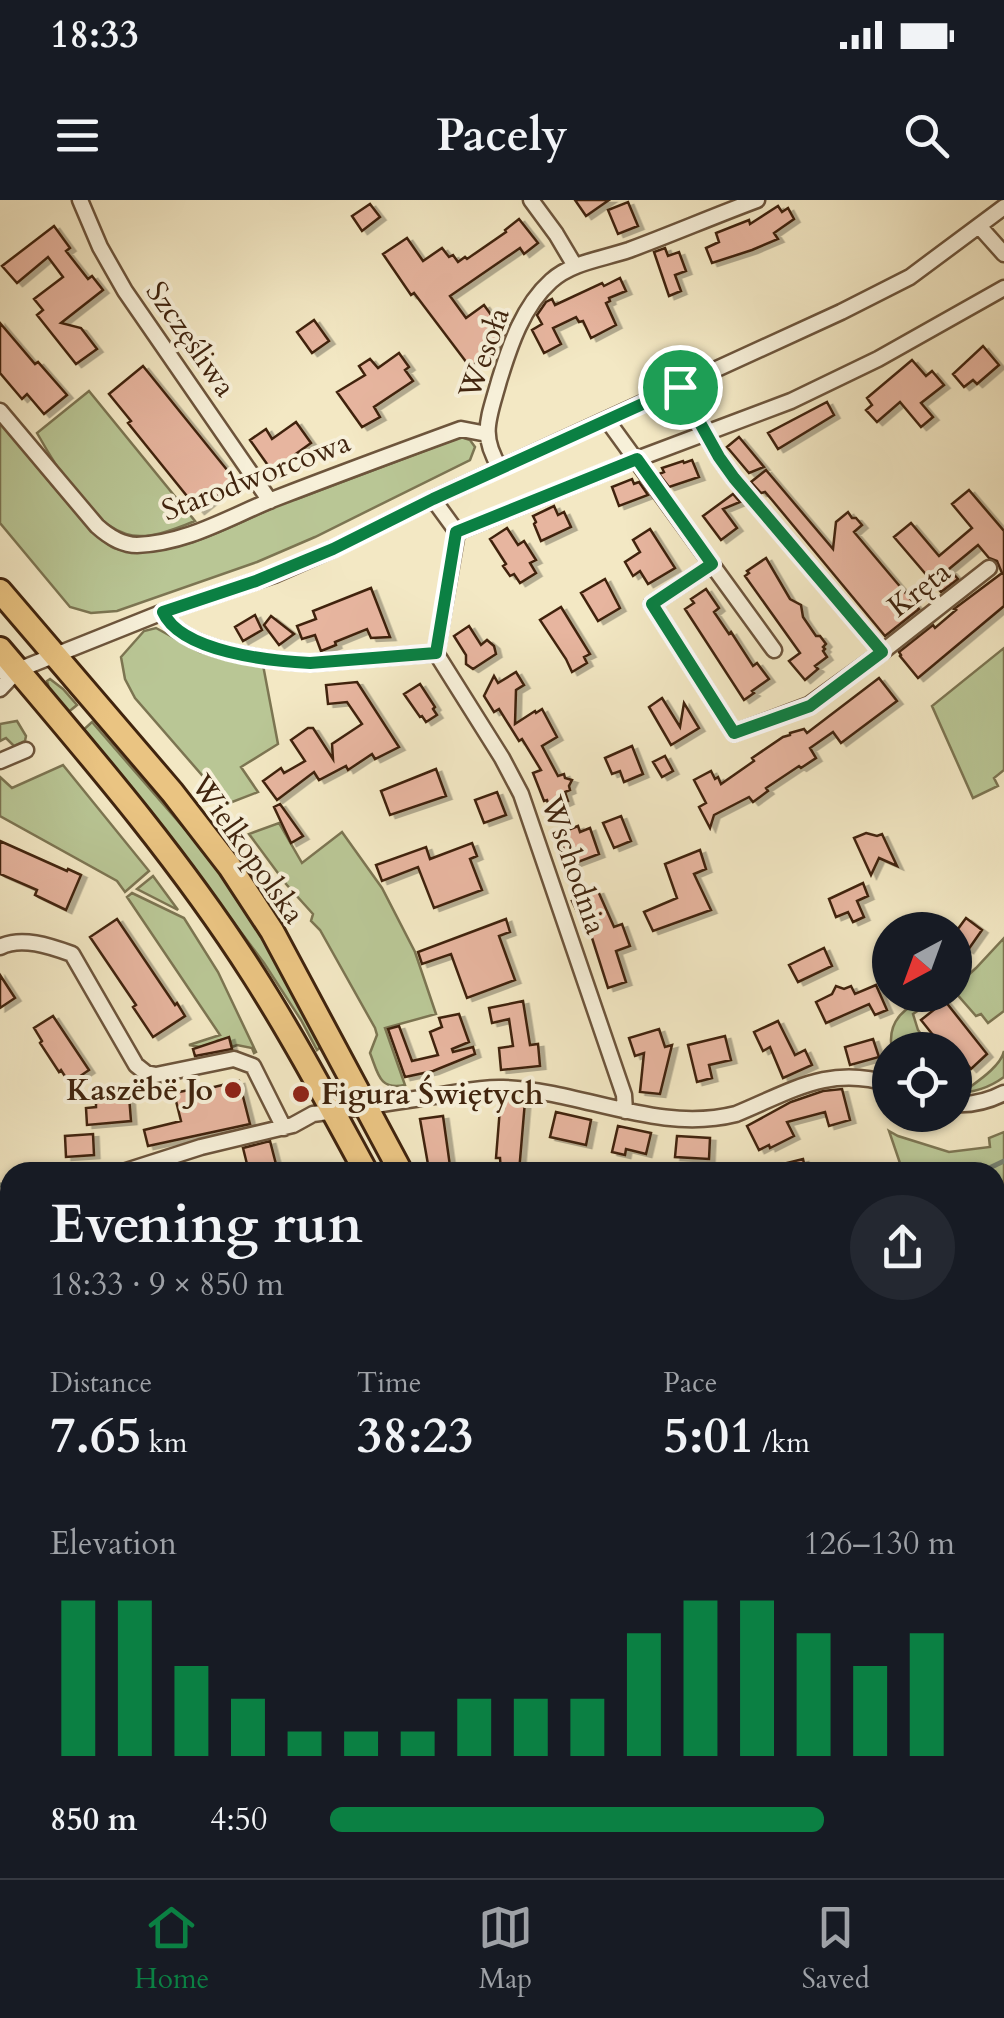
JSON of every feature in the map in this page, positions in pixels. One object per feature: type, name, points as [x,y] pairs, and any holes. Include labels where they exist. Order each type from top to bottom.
[{"type":"main road","name":"Wielkopolska","points":[[0,591],[172,792],[230,867],[272,931],[396,1162]]},
{"type":"main road","points":[[0,649],[9,671],[143,819],[181,871],[253,974],[360,1162]]},
{"type":"street","name":"Szczęśliwa","points":[[80,200],[124,291],[270,501]]},
{"type":"street","points":[[531,200],[575,266]]},
{"type":"street","name":"Wesoła","points":[[487,434],[506,358],[528,308],[549,283],[575,266],[631,249],[757,200]]},
{"type":"street","points":[[0,689],[9,671],[333,549],[891,287],[928,265],[1004,207]]},
{"type":"street","points":[[979,226],[1004,254]]},
{"type":"street","points":[[456,532],[791,401],[878,359],[1004,288]]},
{"type":"street","name":"Kręta","points":[[680,387],[734,478],[882,652]]},
{"type":"street","name":"Starodworcowa","points":[[0,411],[97,526],[127,544],[178,539],[200,532],[270,501],[461,430],[487,434]]},
{"type":"street","points":[[607,420],[774,650]]},
{"type":"street","points":[[487,434],[500,468]]},
{"type":"street","points":[[163,612],[167,620],[194,640],[219,649],[292,662],[436,653],[456,532],[433,499]]},
{"type":"street","name":"Kręta","points":[[712,564],[652,604],[734,733],[810,706],[989,568]]},
{"type":"street","name":"Wschodnia","points":[[436,653],[521,794],[624,1096],[625,1111]]},
{"type":"street","points":[[0,761],[26,750]]},
{"type":"street","points":[[0,947],[22,941],[72,954],[136,1065],[146,1073],[156,1075],[234,1059],[253,1066],[284,1128]]},
{"type":"street","points":[[152,1162],[201,1146],[284,1128],[313,1114],[488,1088],[556,1096],[663,1117],[706,1120],[736,1114],[822,1078],[858,1076],[872,1080]]},
{"type":"street","points":[[972,1104],[1004,1093]]},
{"type":"green space","points":[[89,391],[195,521],[152,535],[134,536],[112,528],[74,491],[37,433]]},
{"type":"green space","points":[[0,421],[90,528],[114,548],[132,552],[194,542],[277,503],[461,437],[475,447],[470,460],[315,537],[257,562],[117,611],[91,613],[70,607],[0,523]]},
{"type":"green space","points":[[156,628],[200,652],[263,665],[278,744],[241,767],[258,792],[227,804],[135,698],[125,679],[121,657],[144,631]]},
{"type":"green space","points":[[1004,648],[1004,770],[994,778],[998,786],[973,798],[932,706]]},
{"type":"green space","points":[[50,679],[77,705],[66,714],[51,695],[47,681]]},
{"type":"green space","points":[[17,721],[25,741],[14,746],[6,738],[0,741],[0,724]]},
{"type":"green space","points":[[92,722],[229,880],[323,1045],[317,1050],[264,963],[155,817],[81,732]]},
{"type":"green space","points":[[63,765],[149,871],[125,892],[117,881],[0,816],[0,777],[12,788]]},
{"type":"green space","points":[[279,823],[302,863],[342,832],[382,888],[415,952],[436,1014],[385,1028],[405,1085],[390,1085],[381,1079],[370,1053],[377,1035],[375,1028],[320,930],[311,921],[313,914],[249,834]]},
{"type":"green space","points":[[153,876],[178,910],[137,889]]},
{"type":"green space","points":[[132,893],[184,918],[218,972],[256,1052],[252,1048],[232,1047],[229,1038],[217,1041],[219,1053],[210,1044],[189,1045],[220,1035],[127,897]]},
{"type":"green space","points":[[1004,938],[1004,1011],[988,1023],[981,1014],[976,1016],[972,1011],[972,972]]},
{"type":"green space","points":[[916,1012],[913,1014],[920,1032],[892,1032],[900,1015]]},
{"type":"green space","points":[[1004,1051],[1004,1077],[972,1091],[972,1086],[999,1061]]},
{"type":"green space","points":[[889,1132],[949,1152],[990,1147],[989,1138],[1004,1132],[1004,1162],[900,1162]]},
{"type":"building","points":[[575,200],[609,200],[586,216]]},
{"type":"building","points":[[628,202],[638,226],[618,234],[608,210]]},
{"type":"building","points":[[370,204],[380,217],[362,231],[352,216]]},
{"type":"building","points":[[778,206],[782,212],[788,208],[794,219],[774,233],[778,239],[712,263],[706,248],[719,242],[716,233],[749,220],[750,224]]},
{"type":"building","points":[[519,219],[538,243],[524,254],[520,248],[450,296],[466,318],[484,305],[504,333],[499,346],[470,367],[383,254],[407,238],[423,261],[442,248],[458,262],[506,232]]},
{"type":"building","points":[[54,226],[70,248],[66,251],[88,279],[92,276],[103,290],[61,323],[81,328],[97,349],[76,364],[37,315],[43,310],[34,299],[63,277],[48,257],[17,283],[2,266]]},
{"type":"building","points":[[665,248],[668,256],[679,252],[686,271],[675,275],[681,291],[669,296],[654,252]]},
{"type":"building","points":[[620,278],[626,291],[606,303],[616,325],[591,338],[583,321],[576,317],[553,328],[561,344],[544,353],[532,330],[542,324],[537,315],[546,302],[552,299],[555,305]]},
{"type":"building","points":[[314,320],[329,341],[312,353],[297,332]]},
{"type":"building","points":[[0,323],[67,395],[44,414],[27,394],[22,399],[0,373]]},
{"type":"building","points":[[983,346],[999,365],[977,384],[973,380],[964,387],[953,374]]},
{"type":"building","points":[[399,353],[413,381],[374,407],[380,417],[362,427],[337,392],[365,375],[359,366],[370,359],[378,368]]},
{"type":"building","points":[[912,360],[926,376],[932,371],[944,385],[921,403],[933,417],[921,427],[900,402],[877,422],[866,410],[872,405],[867,398]]},
{"type":"building","points":[[143,366],[236,481],[199,511],[109,394]]},
{"type":"building","points":[[827,402],[834,415],[778,449],[768,433]]},
{"type":"building","points":[[296,422],[311,443],[272,471],[250,440],[266,429],[272,439]]},
{"type":"building","points":[[739,437],[764,467],[749,473],[727,447]]},
{"type":"building","points":[[692,460],[699,477],[669,487],[659,474],[664,472],[662,468]]},
{"type":"building","points":[[766,470],[833,549],[836,522],[848,512],[856,518],[862,525],[854,532],[919,609],[885,636],[772,500],[751,482]]},
{"type":"building","points":[[632,479],[648,495],[619,506],[612,487]]},
{"type":"building","points":[[969,490],[1004,531],[1004,606],[918,678],[899,652],[1002,573],[997,561],[978,545],[949,569],[958,579],[941,592],[894,537],[911,523],[939,556],[972,528],[952,504]]},
{"type":"building","points":[[733,494],[740,502],[723,509],[737,528],[721,540],[703,516]]},
{"type":"building","points":[[554,506],[558,515],[564,512],[571,527],[541,541],[533,516]]},
{"type":"building","points":[[507,528],[518,545],[524,541],[536,560],[530,563],[536,573],[520,583],[503,566],[506,564],[490,539]]},
{"type":"building","points":[[650,529],[675,568],[648,584],[640,571],[633,576],[625,562],[640,552],[633,540]]},
{"type":"building","points":[[766,558],[790,599],[801,605],[803,617],[826,644],[823,651],[827,657],[805,680],[789,661],[800,653],[745,576]]},
{"type":"building","points":[[605,579],[620,608],[598,621],[581,593]]},
{"type":"building","points":[[371,588],[390,637],[371,638],[367,629],[321,651],[315,635],[302,639],[297,626],[316,619],[313,611]]},
{"type":"building","points":[[706,589],[719,608],[714,612],[729,634],[753,666],[757,663],[769,679],[744,700],[685,609],[694,603],[691,599]]},
{"type":"building","points":[[561,607],[590,654],[584,657],[587,663],[572,672],[540,620]]},
{"type":"building","points":[[255,615],[262,630],[243,641],[235,627]]},
{"type":"building","points":[[271,616],[294,634],[279,645],[264,625]]},
{"type":"building","points":[[469,626],[481,645],[487,640],[496,654],[473,669],[466,664],[466,655],[454,636]]},
{"type":"building","points":[[516,672],[524,685],[516,690],[515,724],[542,709],[557,737],[542,746],[558,776],[564,774],[572,780],[570,790],[565,792],[568,801],[550,809],[533,773],[541,770],[499,709],[494,712],[484,696],[494,676],[498,683]]},
{"type":"building","points":[[879,678],[897,701],[841,743],[833,732],[810,748],[816,758],[766,788],[768,791],[753,802],[749,797],[714,815],[710,828],[699,807],[706,803],[694,780],[711,771],[721,784],[783,737],[804,729],[807,733]]},
{"type":"building","points":[[357,682],[399,747],[375,759],[372,754],[348,770],[346,766],[319,780],[314,772],[277,800],[263,781],[281,768],[284,773],[305,761],[291,740],[313,728],[333,759],[332,744],[362,724],[347,702],[328,704],[326,685]]},
{"type":"building","points":[[420,684],[437,715],[426,722],[404,694]]},
{"type":"building","points":[[662,698],[680,727],[684,703],[699,728],[671,745],[649,707]]},
{"type":"building","points":[[632,746],[643,774],[624,782],[620,771],[612,774],[605,758]]},
{"type":"building","points":[[665,756],[673,771],[662,777],[653,762]]},
{"type":"building","points":[[436,769],[446,796],[390,815],[381,791]]},
{"type":"building","points":[[497,792],[506,815],[484,823],[475,800]]},
{"type":"building","points":[[280,804],[303,836],[291,843],[274,807]]},
{"type":"building","points":[[621,816],[631,841],[614,848],[603,823]]},
{"type":"building","points":[[578,826],[580,832],[590,828],[599,854],[570,865],[558,834]]},
{"type":"building","points":[[866,833],[882,834],[897,866],[879,858],[871,875],[854,838]]},
{"type":"building","points":[[0,841],[81,875],[66,910],[35,895],[37,890],[0,874]]},
{"type":"building","points":[[472,843],[477,856],[470,859],[482,890],[434,908],[418,867],[382,881],[376,865],[426,847],[430,859]]},
{"type":"building","points":[[700,850],[706,869],[694,874],[711,910],[653,931],[644,912],[677,898],[665,864]]},
{"type":"building","points":[[863,883],[868,896],[857,901],[864,917],[853,922],[848,912],[836,917],[829,899]]},
{"type":"building","points":[[598,891],[614,927],[622,924],[630,946],[616,951],[626,982],[608,988],[585,916],[580,918],[572,901]]},
{"type":"building","points":[[117,919],[185,1016],[153,1037],[90,937]]},
{"type":"building","points":[[506,919],[510,932],[499,936],[515,980],[467,998],[451,954],[422,964],[418,952]]},
{"type":"building","points":[[972,922],[982,930],[972,944]]},
{"type":"building","points":[[824,948],[832,966],[798,982],[789,965]]},
{"type":"building","points":[[0,975],[15,998],[0,1008]]},
{"type":"building","points":[[836,986],[851,986],[855,994],[872,987],[872,1010],[869,1004],[826,1023],[816,1002],[832,994]]},
{"type":"building","points":[[523,1001],[530,1045],[538,1044],[540,1066],[501,1070],[499,1048],[513,1046],[509,1019],[492,1023],[489,1008]]},
{"type":"building","points":[[931,1012],[954,1012],[970,1032],[931,1032],[921,1020]]},
{"type":"building","points":[[459,1014],[469,1042],[452,1049],[453,1052],[473,1047],[475,1054],[433,1071],[405,1077],[388,1029],[399,1026],[412,1061],[438,1055],[430,1032],[442,1027],[439,1018]]},
{"type":"building","points":[[53,1016],[89,1070],[73,1081],[59,1072],[34,1028]]},
{"type":"building","points":[[778,1021],[795,1055],[805,1050],[812,1065],[783,1078],[770,1047],[763,1051],[754,1032]]},
{"type":"building","points":[[659,1029],[665,1047],[672,1045],[660,1094],[640,1092],[644,1053],[635,1056],[629,1038]]},
{"type":"building","points":[[972,1035],[987,1054],[972,1068]]},
{"type":"building","points":[[725,1036],[731,1060],[709,1065],[712,1078],[697,1082],[688,1045]]},
{"type":"building","points":[[229,1037],[232,1049],[195,1056],[193,1049]]},
{"type":"building","points":[[872,1039],[872,1059],[850,1065],[845,1047]]},
{"type":"building","points":[[239,1081],[250,1124],[148,1146],[144,1130],[181,1121],[174,1093],[189,1090],[212,1097],[210,1088]]},
{"type":"building","points":[[842,1089],[850,1120],[829,1126],[825,1112],[787,1122],[794,1136],[759,1150],[747,1126],[791,1102]]},
{"type":"building","points":[[129,1096],[131,1121],[87,1125],[86,1108],[96,1107],[96,1098]]},
{"type":"building","points":[[505,1099],[525,1101],[520,1162],[500,1162],[496,1158],[500,1108],[504,1108]]},
{"type":"building","points":[[556,1112],[591,1120],[586,1145],[550,1137]]},
{"type":"building","points":[[443,1116],[449,1162],[428,1162],[420,1119]]},
{"type":"building","points":[[618,1126],[651,1133],[646,1154],[626,1149],[625,1155],[612,1152]]},
{"type":"building","points":[[93,1134],[94,1155],[66,1157],[65,1136]]},
{"type":"building","points":[[677,1136],[710,1138],[709,1159],[675,1157]]},
{"type":"building","points":[[270,1141],[275,1162],[246,1162],[243,1148]]},
{"type":"place","name":"Kaszëbë Jo","points":[[233,1090]]},
{"type":"place","name":"Figura Świętych","points":[[301,1094]]},
{"type":"route","points":[[680,387],[734,478],[882,652],[810,706],[734,733],[652,604],[712,564],[637,459],[456,532],[436,653],[292,662],[219,649],[194,640],[180,632],[163,612],[256,581],[333,549],[433,499],[680,387]]}]
